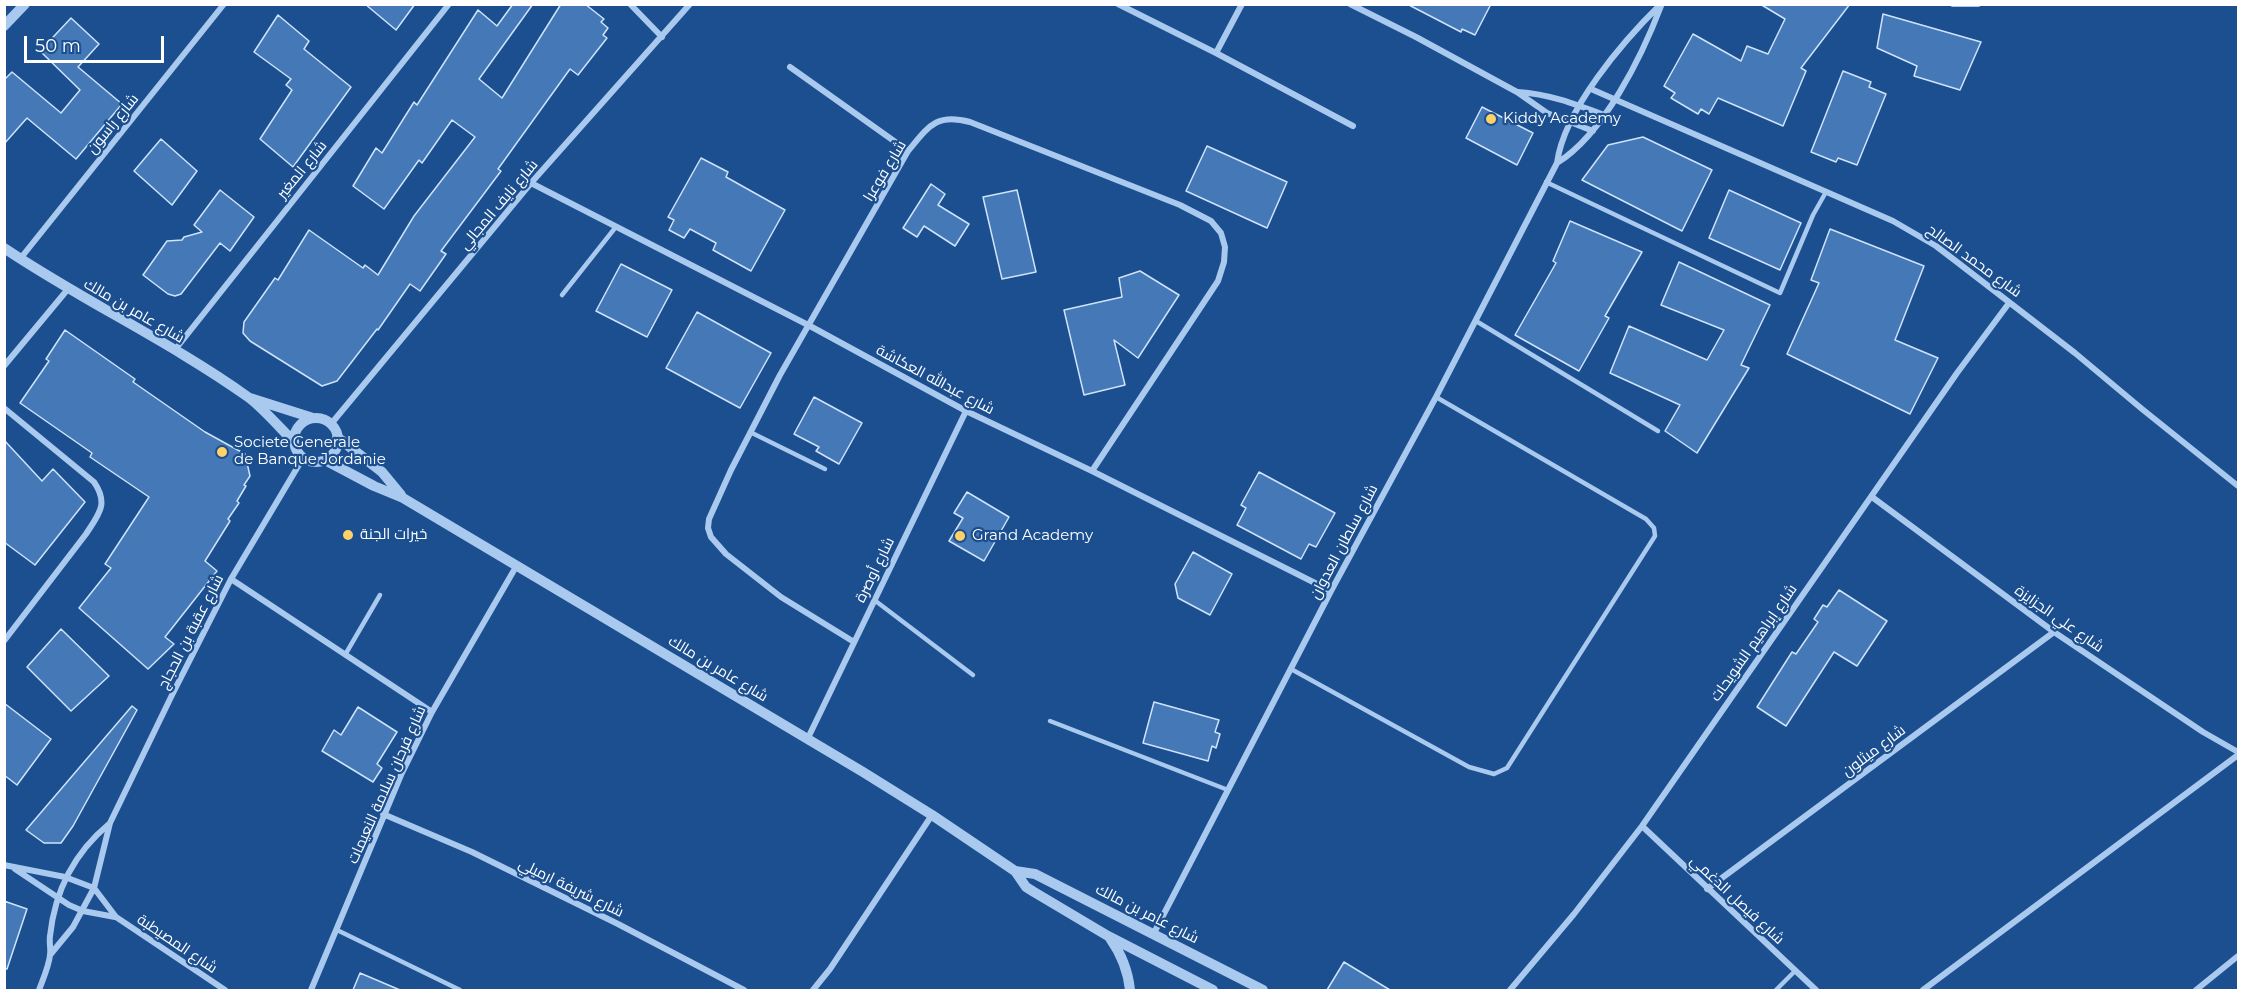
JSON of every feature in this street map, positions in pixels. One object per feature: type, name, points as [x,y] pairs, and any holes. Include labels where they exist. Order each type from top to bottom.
[{"type":"street","points":[[4,26],[25,4]]},
{"type":"street","name":"شارع راسون","points":[[20,259],[224,4]]},
{"type":"street","name":"شارع المغير","points":[[174,351],[449,4]]},
{"type":"street","points":[[630,4],[662,37]]},
{"type":"street","name":"شارع نايف المجالي","points":[[331,424],[531,183],[690,4]]},
{"type":"street","points":[[1118,4],[1353,126]]},
{"type":"street","points":[[1216,53],[1242,4]]},
{"type":"street","points":[[1350,4],[1517,92],[1533,105],[1570,124],[1593,131]]},
{"type":"street","name":"شارع سلطان العدوان","points":[[1154,933],[1331,591],[1476,321],[1557,163],[1559,148],[1570,124],[1591,89],[1625,43],[1661,4]]},
{"type":"street","name":"شارع سلطان العدوان","points":[[1557,163],[1569,156],[1593,131],[1614,100],[1638,60],[1661,4]]},
{"type":"street","points":[[1953,4],[1978,4]]},
{"type":"street","points":[[790,67],[908,151]]},
{"type":"street","name":"شارع محمد الصالح","points":[[1591,89],[1893,221],[1913,232],[1957,262],[2075,353],[2238,486]]},
{"type":"street","points":[[1517,92],[1540,93],[1604,115]]},
{"type":"street","name":"شارع فوعرا","points":[[854,642],[781,597],[726,554],[711,537],[708,528],[709,519],[730,470],[780,375],[908,151],[926,129],[938,120],[956,118],[970,122],[1180,206],[1211,221],[1221,233],[1225,247],[1224,262],[1218,281],[1092,471]]},
{"type":"street","name":"شارع عبدالله العكاشة","points":[[531,183],[810,326],[966,411],[1092,471],[1331,591]]},
{"type":"street","name":"شارع عامر بن مالك","points":[[5,248],[68,289],[250,398],[294,442]]},
{"type":"street","points":[[4,366],[68,289]]},
{"type":"street","name":"شارع إبراهيم الشويحات","points":[[1510,990],[1574,914],[1642,826],[1957,373],[2009,303]]},
{"type":"street","name":"شارع عامر بن مالك","points":[[250,398],[313,418]]},
{"type":"street","points":[[4,408],[94,482],[103,501],[98,517],[86,534],[4,641]]},
{"type":"street","name":"شارع أوصرة","points":[[807,740],[873,599],[966,411]]},
{"type":"street","points":[[313,418],[320,418],[331,424],[337,437],[335,451],[325,460],[314,462],[303,458],[294,442],[299,426],[313,418]]},
{"type":"street","name":"شارع عامر بن مالك","points":[[337,437],[382,472],[403,498]]},
{"type":"street","name":"شارع عقبة بن الحجاج","points":[[50,955],[83,911],[94,888],[110,823],[172,694],[231,579],[303,458]]},
{"type":"street","name":"شارع عامر بن مالك","points":[[325,460],[374,486],[403,498],[517,565],[932,815],[1015,871],[1035,874],[1263,990]]},
{"type":"street","name":"شارع علي الجزايزة","points":[[1872,497],[2054,632],[2238,754],[1923,990]]},
{"type":"street","name":"شارع فرحان سلامة النعيمات","points":[[311,990],[383,814],[432,712],[517,565]]},
{"type":"street","points":[[231,579],[432,712]]},
{"type":"street","name":"شارع ميثلون","points":[[1707,889],[2054,632]]},
{"type":"street","name":"شارع شريفة ارميلي","points":[[383,814],[472,852],[618,924],[744,990]]},
{"type":"street","points":[[813,990],[830,969],[932,815]]},
{"type":"street","name":"شارع عقبة بن الحجاج","points":[[39,990],[50,955],[49,938],[57,898],[65,877],[87,844],[110,823]]},
{"type":"street","name":"شارع فيصل الدغمي","points":[[1642,826],[1816,990]]},
{"type":"street","points":[[4,865],[65,877],[94,888]]},
{"type":"street","name":"شارع المصيطبة","points":[[14,868],[57,898],[83,911],[116,917]]},
{"type":"street","name":"شارع عامر بن مالك","points":[[1015,871],[1020,880],[1034,892],[1108,936],[1213,990]]},
{"type":"street","name":"شارع المصيطبة","points":[[94,888],[116,917],[225,990]]},
{"type":"street","points":[[1108,936],[1120,951],[1127,970],[1130,990]]},
{"type":"street","points":[[2196,990],[2238,956]]},
{"type":"lane","points":[[1546,182],[1780,293],[1813,215],[1826,192]]},
{"type":"lane","points":[[562,295],[615,228]]},
{"type":"lane","points":[[1476,321],[1658,431]]},
{"type":"lane","points":[[1291,669],[1469,767],[1494,774],[1507,768],[1655,536],[1654,528],[1646,519],[1436,397]]},
{"type":"lane","points":[[750,432],[825,469]]},
{"type":"lane","points":[[345,656],[380,595]]},
{"type":"lane","points":[[873,599],[974,675]]},
{"type":"lane","points":[[1050,721],[1228,790]]},
{"type":"lane","points":[[337,930],[460,990]]},
{"type":"lane","points":[[1776,990],[1795,971]]},
{"type":"building","points":[[365,4],[415,4],[396,30]]},
{"type":"building","points":[[513,4],[533,4],[479,79],[502,98],[561,4],[585,4],[604,19],[601,22],[608,28],[603,35],[607,38],[578,75],[570,69],[498,169],[501,171],[441,251],[446,254],[420,291],[410,284],[378,330],[337,381],[322,386],[250,341],[243,333],[244,322],[275,278],[278,280],[309,230],[363,268],[365,265],[378,275],[414,216],[475,137],[452,120],[422,163],[419,160],[384,209],[353,186],[376,148],[382,153],[414,102],[417,105],[478,10],[497,26]]},
{"type":"building","points":[[1407,4],[1491,4],[1475,35],[1462,29],[1461,32]]},
{"type":"building","points":[[1760,4],[1850,4],[1801,68],[1806,71],[1783,126],[1718,98],[1709,114],[1701,109],[1698,114],[1671,98],[1675,93],[1664,86],[1693,34],[1741,61],[1747,46],[1768,54],[1785,19]]},
{"type":"building","points":[[1883,14],[1981,42],[1960,90],[1914,76],[1917,66],[1877,48]]},
{"type":"building","points":[[278,15],[309,41],[304,49],[351,87],[293,167],[260,139],[292,90],[286,85],[291,79],[254,52]]},
{"type":"building","points":[[71,18],[99,44],[78,67],[122,104],[76,159],[27,118],[4,144],[4,80],[12,72],[61,113],[80,90],[40,51]]},
{"type":"building","points":[[1843,71],[1871,82],[1869,87],[1886,94],[1857,165],[1838,158],[1836,162],[1811,152]]},
{"type":"building","points":[[1482,107],[1533,133],[1517,165],[1466,138]]},
{"type":"building","points":[[1643,137],[1712,170],[1682,231],[1582,180],[1608,145]]},
{"type":"building","points":[[161,139],[197,171],[172,205],[134,171]]},
{"type":"building","points":[[1207,146],[1287,182],[1267,228],[1186,191]]},
{"type":"building","points":[[701,158],[728,172],[726,177],[785,210],[751,271],[713,250],[716,243],[690,229],[684,238],[669,230],[674,220],[668,217]]},
{"type":"building","points":[[931,184],[945,194],[938,205],[969,224],[955,246],[924,226],[917,237],[903,228]]},
{"type":"building","points":[[220,190],[254,217],[230,251],[220,243],[181,294],[175,296],[168,294],[143,275],[167,241],[182,240],[184,237],[202,232],[194,225]]},
{"type":"building","points":[[1017,190],[1036,272],[1002,279],[983,197]]},
{"type":"building","points":[[1729,190],[1801,223],[1780,270],[1709,238]]},
{"type":"building","points":[[1570,221],[1642,252],[1605,316],[1609,318],[1579,371],[1515,335],[1556,263],[1553,261]]},
{"type":"building","points":[[1830,229],[1924,266],[1895,340],[1938,358],[1910,414],[1787,354],[1819,283],[1811,280]]},
{"type":"building","points":[[1679,262],[1770,305],[1741,365],[1749,368],[1697,453],[1665,431],[1680,405],[1610,373],[1629,326],[1707,360],[1724,330],[1661,305]]},
{"type":"building","points":[[621,264],[672,290],[647,337],[596,311]]},
{"type":"building","points":[[1140,271],[1179,295],[1138,358],[1114,340],[1125,385],[1084,395],[1064,310],[1122,297],[1119,278]]},
{"type":"building","points":[[697,312],[771,353],[740,408],[666,368]]},
{"type":"building","points":[[65,330],[135,379],[133,382],[205,432],[245,454],[250,476],[237,501],[239,503],[228,519],[230,521],[205,561],[217,571],[165,637],[174,644],[148,669],[79,608],[111,568],[105,564],[149,497],[90,457],[92,453],[20,403],[49,361],[46,359]]},
{"type":"building","points":[[814,397],[862,423],[839,464],[816,451],[819,447],[794,434]]},
{"type":"building","points":[[4,440],[42,481],[53,469],[85,502],[35,565],[4,542]]},
{"type":"building","points":[[1259,472],[1335,513],[1316,547],[1309,544],[1301,559],[1237,525],[1246,508],[1241,505]]},
{"type":"building","points":[[967,492],[1009,517],[984,561],[949,541],[963,518],[954,513]]},
{"type":"building","points":[[1193,552],[1232,574],[1210,615],[1178,598],[1175,584]]},
{"type":"building","points":[[1839,590],[1887,621],[1857,666],[1834,652],[1786,726],[1757,707],[1792,652],[1796,654],[1818,622],[1814,619],[1823,605],[1827,607]]},
{"type":"building","points":[[61,629],[109,676],[71,711],[27,667]]},
{"type":"building","points":[[1154,702],[1219,720],[1215,732],[1220,734],[1216,748],[1212,746],[1208,761],[1143,743]]},
{"type":"building","points":[[4,703],[51,739],[17,785],[4,775]]},
{"type":"building","points":[[132,706],[137,710],[73,826],[61,843],[44,843],[26,830]]},
{"type":"building","points":[[358,707],[397,732],[377,764],[382,768],[373,782],[322,751],[334,730],[341,735]]},
{"type":"building","points":[[4,901],[27,909],[7,969],[4,968]]},
{"type":"building","points":[[1344,962],[1390,990],[1327,990]]},
{"type":"building","points":[[360,973],[400,990],[353,990]]},
{"type":"place","name":"Kiddy Academy","points":[[1491,119]]},
{"type":"place","name":"Societe Generale de Banque Jordanie","points":[[222,452]]},
{"type":"place","name":"خيرات الجنة","points":[[348,535]]},
{"type":"place","name":"Grand Academy","points":[[960,536]]}]
